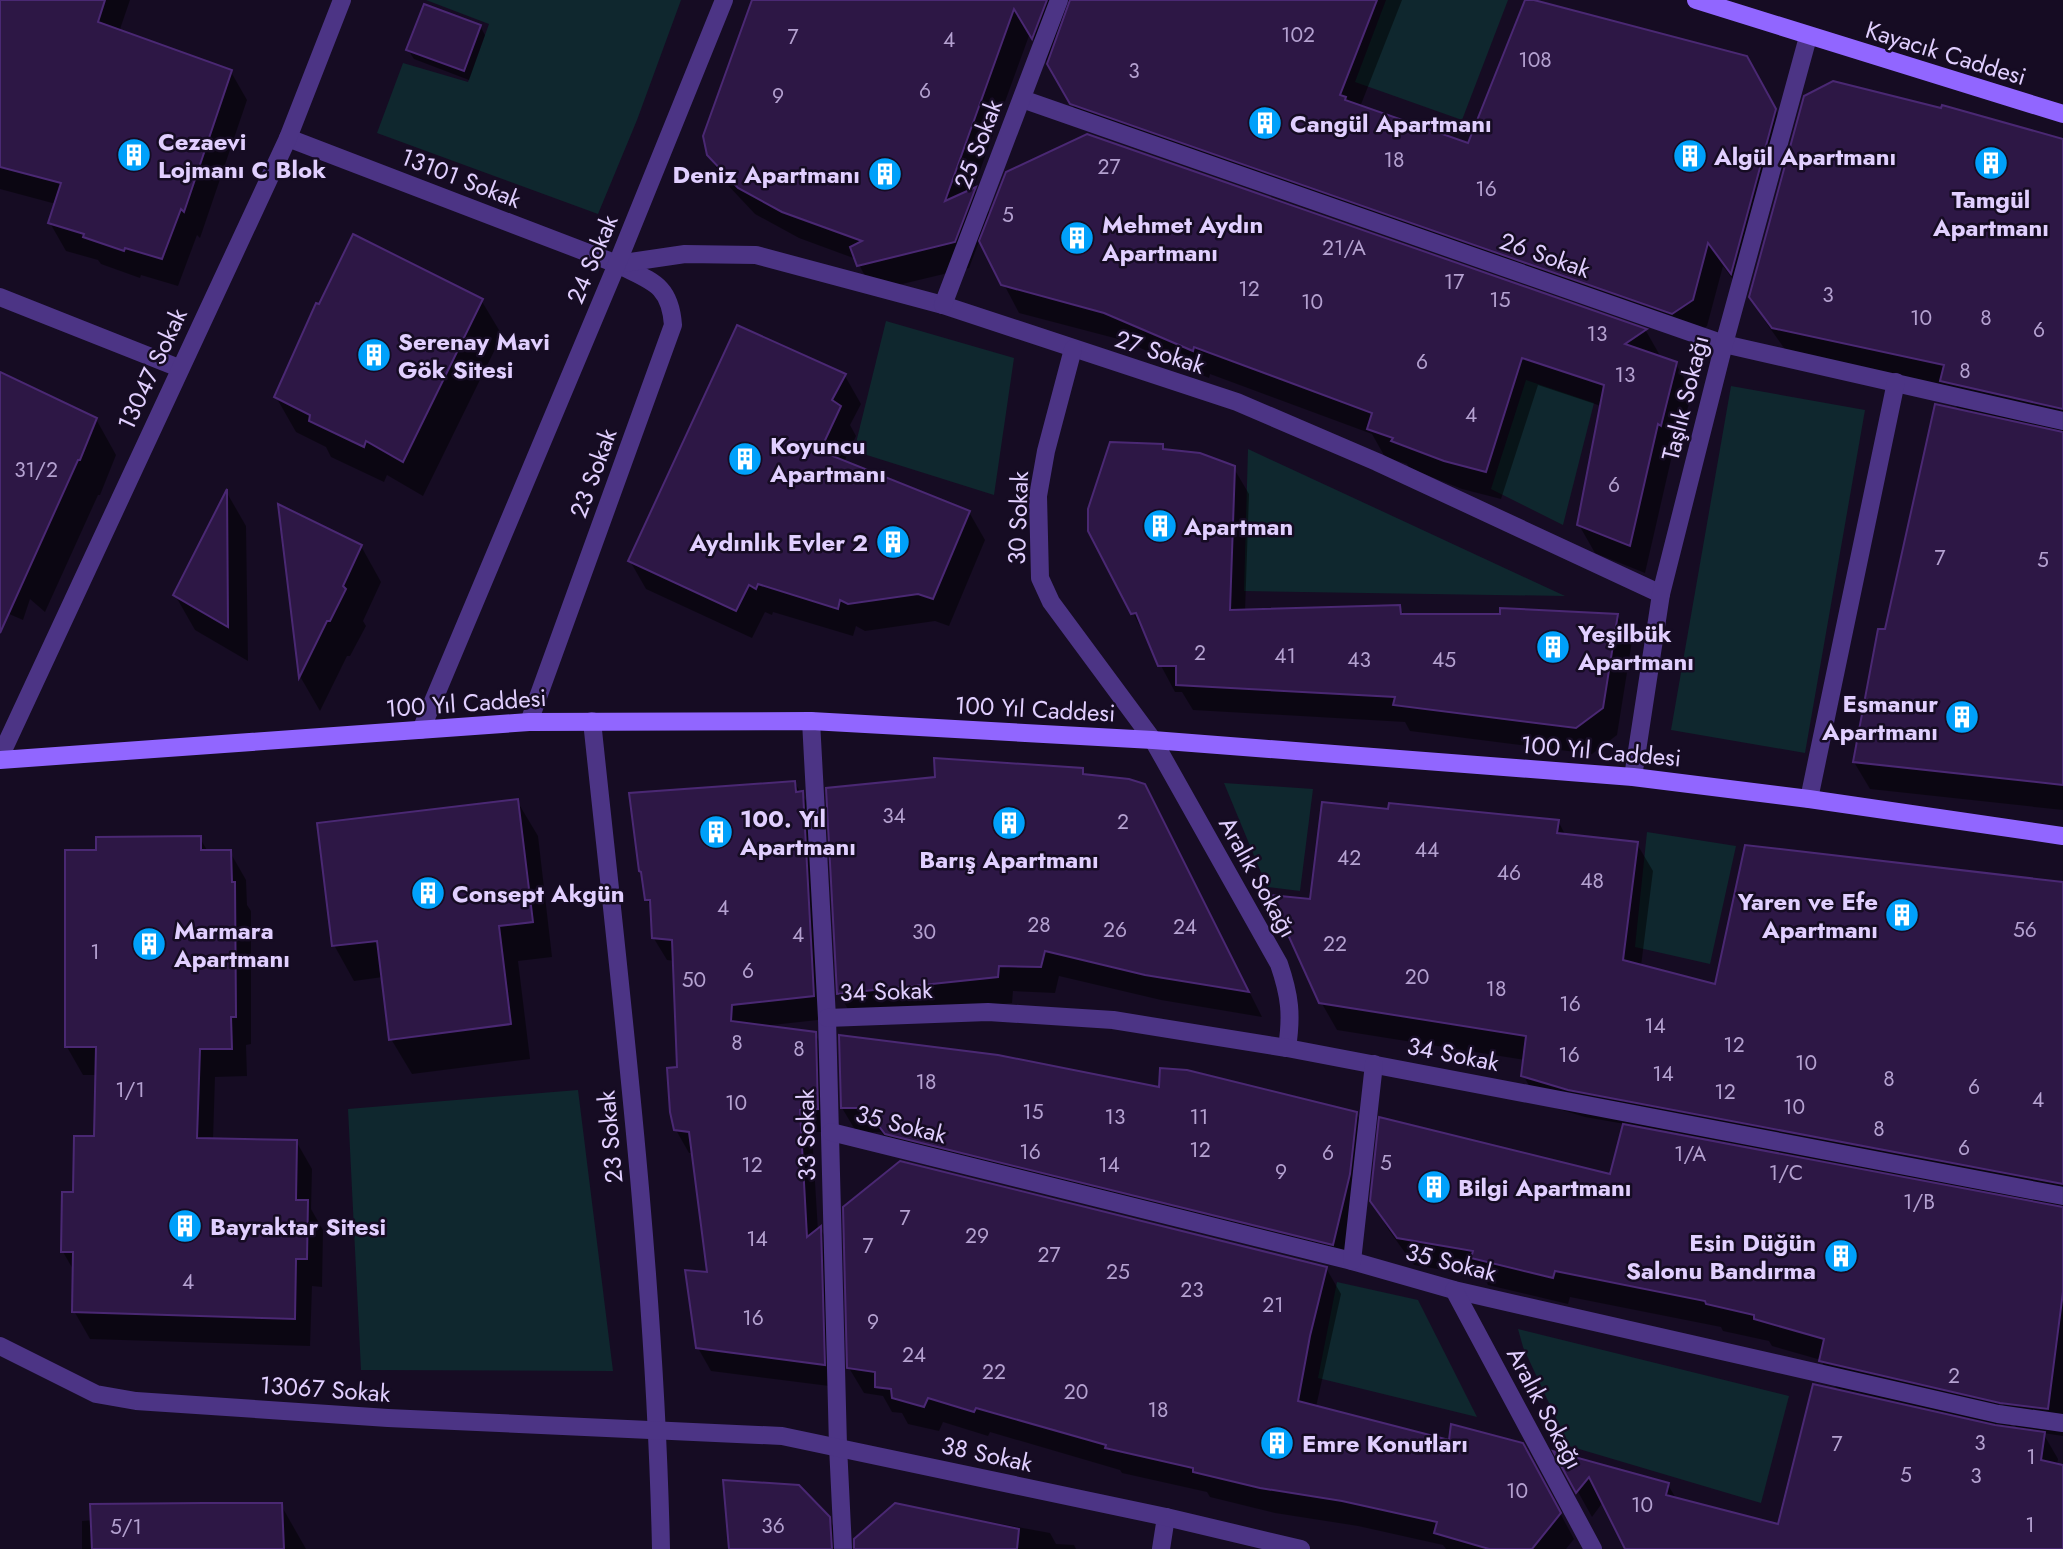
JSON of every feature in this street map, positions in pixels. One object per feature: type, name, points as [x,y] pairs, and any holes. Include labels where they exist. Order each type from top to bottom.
[{"type":"street","name":"13047 Sokak","points":[[0,759],[179,368],[288,138],[342,0]]},
{"type":"street","name":"24 Sokak","points":[[421,730],[617,264],[724,0]]},
{"type":"street","name":"25 Sokak","points":[[943,305],[1059,0]]},
{"type":"street","name":"Kayacık Caddesi","points":[[1696,0],[1808,37],[2063,114]]},
{"type":"street","name":"Taşlık Sokağı","points":[[1633,777],[1661,594],[1724,344],[1808,37]]},
{"type":"street","name":"26 Sokak","points":[[1021,99],[1724,344],[2063,421]]},
{"type":"street","name":"13101 Sokak","points":[[288,138],[617,264]]},
{"type":"street","name":"27 Sokak","points":[[617,264],[685,254],[756,255],[943,305],[1237,402],[1377,462],[1661,594]]},
{"type":"street","name":"23 Sokak","points":[[529,722],[673,325],[672,305],[660,287],[617,264]]},
{"type":"street","points":[[0,297],[179,368]]},
{"type":"street","name":"30 Sokak","points":[[1073,349],[1046,451],[1038,496],[1040,578],[1051,602],[1153,740]]},
{"type":"street","points":[[1809,799],[1896,382]]},
{"type":"street","name":"23 Sokak","points":[[592,721],[635,1133],[659,1429],[662,1549]]},
{"type":"street","name":"100 Yıl Caddesi","points":[[0,759],[529,722],[811,721],[1153,740],[1633,777],[1809,799],[2063,836]]},
{"type":"street","name":"33 Sokak","points":[[811,721],[827,1018],[843,1549]]},
{"type":"street","name":"Aralık Sokağı","points":[[1153,740],[1279,964],[1288,992],[1291,1018],[1287,1048]]},
{"type":"street","name":"34 Sokak","points":[[827,1018],[988,1012],[1113,1020],[1374,1064],[2063,1196]]},
{"type":"street","points":[[1352,1261],[1374,1064]]},
{"type":"street","name":"35 Sokak","points":[[831,1132],[1352,1261],[1454,1290],[1998,1414],[2063,1423]]},
{"type":"street","name":"Aralık Sokağı","points":[[1454,1290],[1593,1549]]},
{"type":"street","name":"13067 Sokak","points":[[0,1346],[96,1394],[136,1401],[387,1418],[659,1429]]},
{"type":"street","name":"38 Sokak","points":[[659,1429],[782,1436],[838,1446],[1301,1549]]},
{"type":"street","points":[[1161,1549],[1166,1517]]},
{"type":"shaded area","points":[[426,0],[681,0],[637,120],[598,214],[377,133],[403,63],[468,82],[489,24]]},
{"type":"shaded area","points":[[1386,0],[1508,0],[1462,120],[1355,82]]},
{"type":"shaded area","points":[[886,321],[1014,358],[994,495],[854,451]]},
{"type":"shaded area","points":[[1526,380],[1594,403],[1563,525],[1491,489]]},
{"type":"shaded area","points":[[1731,386],[1865,410],[1805,753],[1671,730]]},
{"type":"shaded area","points":[[1248,449],[1565,596],[1244,591]]},
{"type":"shaded area","points":[[1224,783],[1313,789],[1300,891],[1267,887]]},
{"type":"shaded area","points":[[1647,832],[1736,846],[1710,964],[1635,947]]},
{"type":"shaded area","points":[[578,1090],[613,1371],[361,1370],[348,1109]]},
{"type":"shaded area","points":[[1337,1282],[1418,1300],[1477,1417],[1318,1378]]},
{"type":"shaded area","points":[[1518,1329],[1789,1396],[1761,1503],[1569,1446],[1523,1347]]},
{"type":"building","points":[[0,0],[105,0],[98,22],[232,70],[184,212],[181,209],[162,259],[125,248],[124,251],[83,237],[84,234],[48,223],[61,183],[0,167]]},
{"type":"building","points":[[752,0],[1047,0],[1032,39],[1014,9],[945,201],[976,187],[955,242],[857,266],[850,247],[862,241],[782,212],[738,188],[707,155],[703,136]]},
{"type":"building","points":[[1070,0],[1377,0],[1340,95],[1346,97],[1345,100],[1468,143],[1525,0],[1534,0],[1747,56],[1776,109],[1731,274],[1708,243],[1693,300],[1672,314],[1070,104],[1047,64]]},
{"type":"building","points":[[424,4],[481,25],[464,71],[406,50]]},
{"type":"building","points":[[1833,81],[1941,108],[1942,105],[2063,139],[2063,409],[1940,381],[1944,365],[1772,328],[1749,297],[1804,96]]},
{"type":"building","points":[[1087,134],[1647,329],[1625,344],[1677,362],[1661,426],[1658,424],[1630,546],[1577,525],[1604,385],[1522,358],[1486,472],[1444,461],[1367,429],[1372,413],[1194,347],[1193,351],[1104,313],[1001,285],[979,241],[1006,172]]},
{"type":"building","name":"Serenay Mavi Gök Sitesi","points":[[353,234],[483,299],[403,462],[366,441],[364,447],[309,421],[310,415],[274,397],[316,303],[319,304]]},
{"type":"building","points":[[737,325],[846,374],[832,400],[841,406],[820,451],[970,511],[933,599],[918,594],[848,604],[840,600],[838,609],[758,584],[756,589],[749,585],[736,611],[628,561]]},
{"type":"building","points":[[0,372],[97,418],[0,633]]},
{"type":"building","points":[[1935,404],[2063,432],[2063,785],[1853,762],[1878,629],[1885,629]]},
{"type":"building","points":[[1110,442],[1163,444],[1163,449],[1200,453],[1235,466],[1230,610],[1400,605],[1401,614],[1500,614],[1500,608],[1618,614],[1603,708],[1576,728],[1393,705],[1395,697],[1176,685],[1176,666],[1158,666],[1136,613],[1131,614],[1088,531],[1088,509]]},
{"type":"building","points":[[227,489],[228,627],[173,595]]},
{"type":"building","points":[[278,504],[362,545],[343,586],[346,589],[299,678]]},
{"type":"building","points":[[934,758],[1083,768],[1083,774],[1129,779],[1145,784],[1249,992],[1145,975],[1045,951],[1041,967],[999,966],[998,977],[837,994],[826,788],[935,777]]},
{"type":"building","points":[[795,781],[796,792],[803,791],[814,996],[732,1005],[731,1021],[816,1032],[818,1109],[800,1110],[807,1237],[821,1226],[825,1365],[696,1348],[685,1270],[707,1272],[689,1132],[674,1130],[670,1112],[667,1068],[677,1067],[672,940],[652,938],[650,900],[645,900],[639,871],[629,793]]},
{"type":"building","name":"Consept Akgün","points":[[518,799],[533,922],[499,926],[511,1024],[389,1040],[377,941],[332,946],[317,823]]},
{"type":"building","points":[[1322,802],[1388,809],[1389,803],[1559,820],[1557,833],[1638,842],[1623,960],[1715,984],[1745,845],[2063,882],[2063,1184],[1568,1090],[1521,1076],[1526,1036],[1319,1003],[1270,895],[1310,899]]},
{"type":"building","points":[[201,836],[201,850],[231,850],[232,882],[235,882],[236,1017],[231,1017],[232,1049],[200,1049],[197,1138],[297,1140],[296,1200],[308,1200],[307,1259],[296,1259],[295,1319],[72,1312],[73,1252],[61,1252],[62,1192],[73,1192],[74,1136],[94,1136],[96,1047],[65,1047],[65,850],[96,850],[96,837]]},
{"type":"building","points":[[839,1035],[998,1055],[1159,1087],[1160,1068],[1187,1070],[1357,1112],[1350,1174],[1333,1245],[885,1134],[865,1108],[841,1108]]},
{"type":"building","name":"Esin Düğün Salonu Bandırma","points":[[1379,1117],[1610,1174],[1623,1124],[2063,1207],[2063,1292],[2048,1409],[2000,1403],[1819,1361],[1824,1339],[1754,1319],[1754,1315],[1706,1304],[1705,1301],[1555,1271],[1553,1278],[1471,1258],[1473,1251],[1397,1238],[1370,1201]]},
{"type":"building","points":[[900,1161],[1327,1267],[1298,1401],[1449,1440],[1451,1424],[1523,1443],[1561,1513],[1532,1549],[1489,1549],[1434,1533],[1437,1522],[1342,1501],[1260,1488],[1193,1472],[1193,1468],[1105,1448],[1106,1445],[976,1408],[974,1412],[928,1398],[924,1407],[892,1398],[891,1389],[875,1387],[875,1372],[847,1368],[843,1207]]},
{"type":"building","points":[[1813,1384],[1995,1425],[2045,1432],[2041,1460],[2063,1465],[2063,1549],[1625,1549],[1589,1477],[1576,1493],[1553,1451],[1669,1483],[1666,1495],[1778,1524]]},
{"type":"building","points":[[723,1480],[799,1485],[830,1517],[832,1549],[729,1549]]},
{"type":"building","points":[[282,1503],[284,1549],[92,1549],[90,1504]]},
{"type":"building","points":[[895,1503],[1019,1529],[1017,1549],[854,1549],[854,1539]]},
{"type":"place","name":"Cangül Apartmanı","points":[[1265,123]]},
{"type":"place","name":"Cezaevi Lojmanı C Blok","points":[[134,155]]},
{"type":"place","name":"Algül Apartmanı","points":[[1690,156]]},
{"type":"place","name":"Tamgül Apartmanı","points":[[1991,163]]},
{"type":"place","name":"Deniz Apartmanı","points":[[885,174]]},
{"type":"place","name":"Mehmet Aydın Apartmanı","points":[[1077,238]]},
{"type":"place","name":"Serenay Mavi Gök Sitesi","points":[[374,355]]},
{"type":"place","name":"Koyuncu Apartmanı","points":[[745,459]]},
{"type":"place","name":"Apartman","points":[[1160,526]]},
{"type":"place","name":"Aydınlık Evler 2","points":[[893,542]]},
{"type":"place","name":"Yeşilbük Apartmanı","points":[[1553,647]]},
{"type":"place","name":"Esmanur Apartmanı","points":[[1962,717]]},
{"type":"place","name":"Barış Apartmanı","points":[[1009,823]]},
{"type":"place","name":"100. Yıl Apartmanı","points":[[716,832]]},
{"type":"place","name":"Consept Akgün","points":[[428,893]]},
{"type":"place","name":"Yaren ve Efe Apartmanı","points":[[1902,915]]},
{"type":"place","name":"Marmara Apartmanı","points":[[149,944]]},
{"type":"place","name":"Bilgi Apartmanı","points":[[1434,1187]]},
{"type":"place","name":"Bayraktar Sitesi","points":[[185,1226]]},
{"type":"place","name":"Esin Düğün Salonu Bandırma","points":[[1841,1256]]},
{"type":"place","name":"Emre Konutları","points":[[1277,1443]]}]
